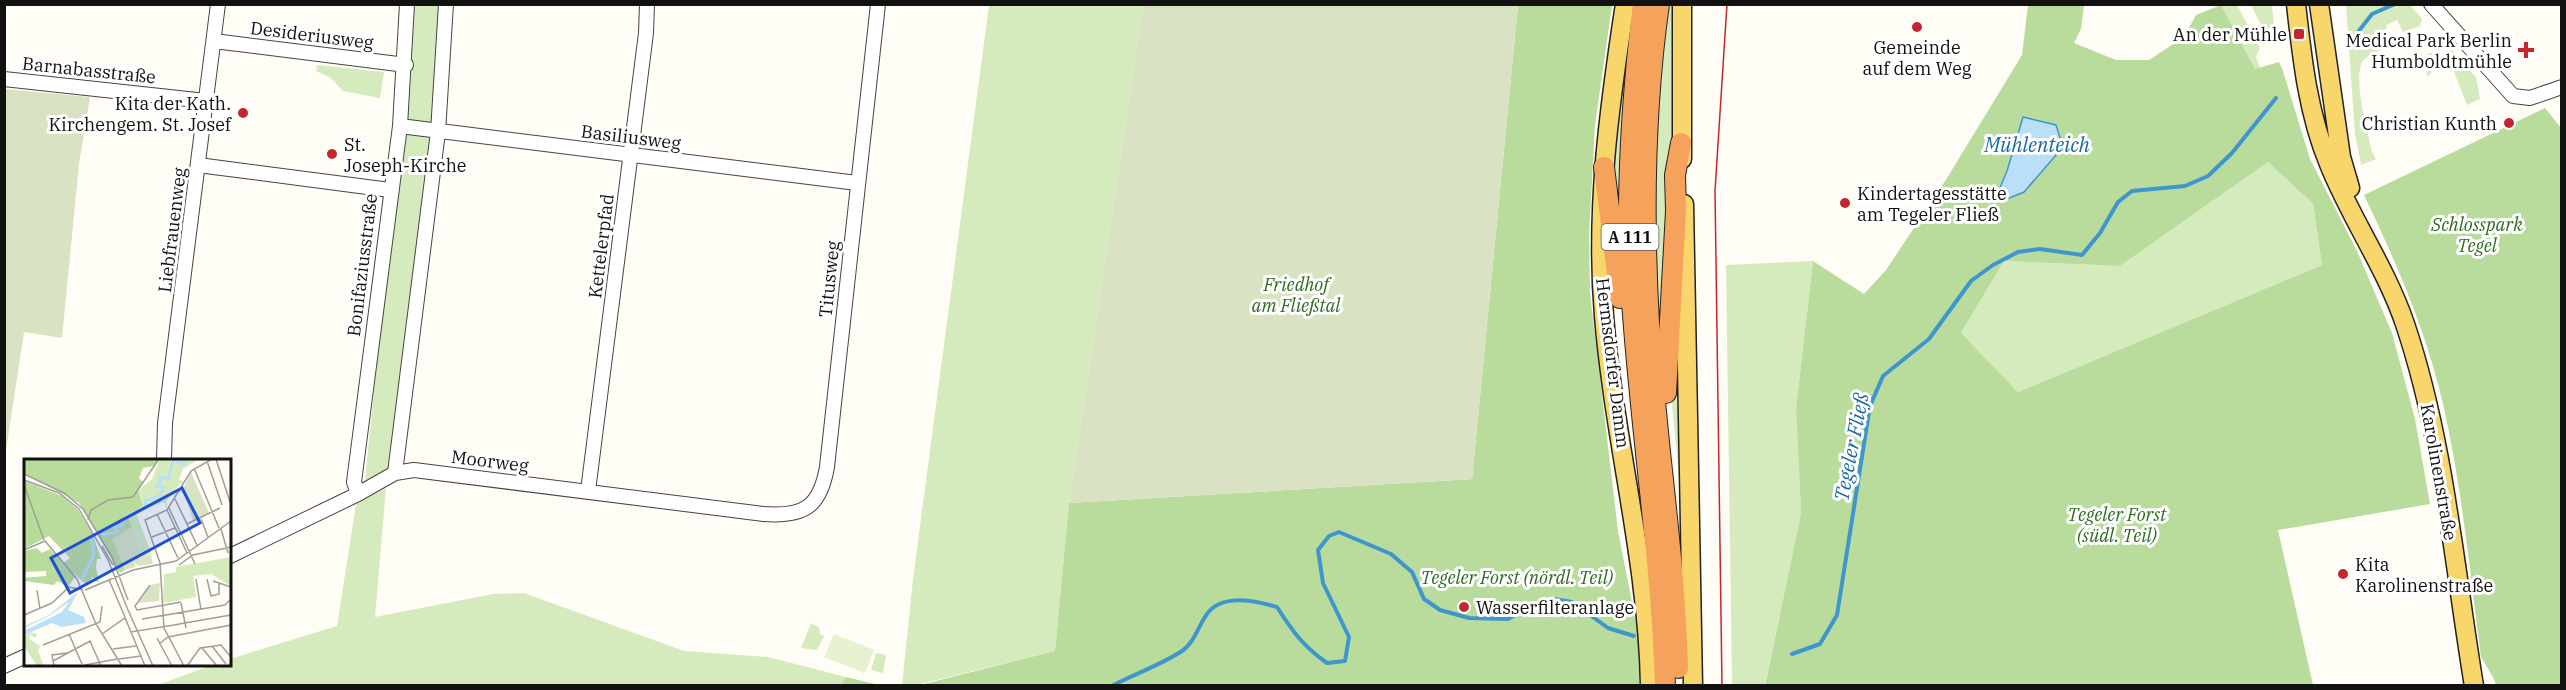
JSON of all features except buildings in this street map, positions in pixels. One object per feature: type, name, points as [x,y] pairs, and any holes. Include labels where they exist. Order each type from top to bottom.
[{"type":"highway","name":"A 111","points":[[1643,4],[1633,108],[1629,199],[1631,295],[1664,644],[1665,686]]},
{"type":"highway","name":"A 111","points":[[1659,4],[1651,75],[1644,206],[1650,334],[1675,594],[1678,686]]},
{"type":"highway","points":[[1675,594],[1675,535],[1665,378],[1675,232],[1675,176],[1681,143]]},
{"type":"highway","points":[[1604,167],[1631,410],[1648,469]]},
{"type":"main road","name":"Hermsdorfer Damm","points":[[1625,4],[1604,167],[1601,260],[1604,317],[1642,567],[1650,686]]},
{"type":"main road","points":[[1682,4],[1681,143],[1684,175],[1693,686]]},
{"type":"main road","name":"Karolinenstraße","points":[[2296,4],[2307,85],[2329,165],[2380,265]]},
{"type":"main road","name":"Karolinenstraße","points":[[2319,4],[2344,170],[2404,324],[2429,411],[2474,686]]},
{"type":"street","name":"Liebfrauenweg","points":[[164,459],[165,423],[218,4]]},
{"type":"street","name":"Bonifaziusstraße","points":[[358,494],[354,482],[400,126],[406,65],[407,4]]},
{"type":"street","points":[[395,473],[438,132],[446,4]]},
{"type":"street","name":"Kettelerpfad","points":[[588,491],[647,4]]},
{"type":"street","name":"Titusweg","points":[[764,514],[787,515],[804,510],[817,499],[823,488],[878,4]]},
{"type":"street","points":[[2431,4],[2513,96],[2530,98],[2562,87]]},
{"type":"street","name":"Desideriusweg","points":[[214,41],[406,65]]},
{"type":"street","name":"Barnabasstraße","points":[[4,79],[206,101]]},
{"type":"street","name":"Basiliusweg","points":[[400,126],[857,183]]},
{"type":"street","points":[[198,165],[390,190]]},
{"type":"street","name":"Moorweg","points":[[231,556],[358,494],[395,473],[414,471],[764,514]]},
{"type":"street","points":[[4,666],[24,657]]},
{"type":"green space","points":[[412,5],[443,5],[434,139],[390,467],[365,481]]},
{"type":"green space","points":[[989,5],[1143,5],[1069,503],[1055,651],[916,685],[902,686],[913,579]]},
{"type":"green space","name":"Friedhof am Fließtal","points":[[1143,5],[1518,5],[1472,479],[1069,503]]},
{"type":"green space","name":"Tegeler Forst (nördl. Teil)","points":[[1518,5],[1612,5],[1595,125],[1589,235],[1590,293],[1618,531],[1639,638],[1639,685],[916,686],[1055,651],[1069,503],[1472,479]]},
{"type":"green space","points":[[1669,5],[1674,5],[1672,177],[1659,317],[1656,317],[1653,202],[1656,134]]},
{"type":"green space","name":"Tegeler Forst (südl. Teil)","points":[[2028,5],[2084,5],[2081,29],[2074,43],[2116,60],[2149,60],[2184,37],[2196,15],[2221,5],[2255,69],[2279,62],[2282,68],[2310,159],[2357,251],[2392,333],[2415,419],[2430,504],[2278,530],[2313,685],[1765,686],[1801,513],[1796,408],[1813,261],[1864,294],[1886,270],[1947,178],[2022,55]],"holes":[[[2057,154],[2024,192],[2007,199],[1997,195],[2007,171]],[[2268,162],[2313,204],[2322,265],[2018,392],[1961,333],[2004,261],[2120,266]]]},
{"type":"green space","points":[[2221,5],[2237,5],[2260,48],[2256,57],[2260,68],[2255,69]]},
{"type":"green space","points":[[2251,5],[2272,5],[2276,45],[2268,39]]},
{"type":"green space","points":[[2346,5],[2410,5],[2422,19],[2420,26],[2403,32],[2397,20],[2386,25],[2387,28],[2381,31],[2387,47],[2365,59],[2360,68],[2359,79],[2364,119],[2372,152],[2376,159],[2361,165],[2355,134]]},
{"type":"green space","points":[[1631,24],[1622,114],[1621,223],[1615,173],[1616,124]]},
{"type":"green space","points":[[2449,47],[2476,77],[2480,99],[2467,105],[2454,72]]},
{"type":"green space","points":[[2430,52],[2433,67],[2427,77],[2425,57]]},
{"type":"green space","points":[[317,65],[384,72],[380,98],[343,91],[331,78],[316,71]]},
{"type":"green space","points":[[5,89],[90,97],[79,164],[62,338],[24,332],[5,457]]},
{"type":"green space","name":"Schlosspark Tegel","points":[[2545,108],[2562,129],[2561,685],[2496,685],[2481,657],[2455,467],[2436,377],[2409,297],[2364,195]]},
{"type":"green space","points":[[2268,162],[2313,204],[2322,265],[2018,392],[1961,333],[2004,261],[2120,266]]},
{"type":"green space","points":[[1813,261],[1796,408],[1801,513],[1765,685],[1732,685],[1726,265]]},
{"type":"green space","points":[[1680,278],[1682,509],[1671,394]]},
{"type":"green space","points":[[386,488],[375,617],[493,594],[524,593],[684,651],[768,657],[846,677],[841,686],[155,686],[209,666],[231,666],[231,659],[337,626],[356,504]]},
{"type":"green space","points":[[811,623],[819,627],[820,634],[824,636],[817,650],[801,648]]},
{"type":"green space","points":[[834,634],[874,650],[865,673],[824,657]]},
{"type":"green space","points":[[876,653],[886,655],[883,673],[871,670]]},
{"type":"green space","points":[[846,677],[879,685],[841,685]]},
{"type":"water","name":"Mühlenteich","points":[[2023,117],[2056,125],[2061,141],[2057,154],[2024,192],[2007,199],[1997,195],[2007,171]]},
{"type":"waterway","name":"Tegeler Fließ","points":[[2351,41],[2372,14],[2395,4]]},
{"type":"waterway","name":"Tegeler Fließ","points":[[1792,654],[1820,644],[1837,615],[1870,406],[1883,376],[1929,339],[1971,281],[1993,265],[2018,252],[2040,249],[2082,255],[2100,233],[2118,202],[2132,191],[2185,186],[2208,176],[2232,153],[2276,98]]},
{"type":"waterway","name":"Tegeler Fließ","points":[[1112,686],[1182,651],[1192,640],[1211,609],[1228,601],[1249,601],[1277,607],[1311,651],[1327,663],[1345,661],[1349,637],[1323,583],[1318,550],[1329,536],[1339,532],[1391,554],[1412,572],[1424,599],[1440,610],[1469,618],[1508,619],[1535,604],[1554,599],[1572,602],[1608,628],[1634,636]]},
{"type":"tram line","points":[[1722,686],[1715,191],[1727,4]]},
{"type":"place","name":"Gemeinde auf dem Weg","points":[[1917,27]]},
{"type":"place","name":"An der Mühle","points":[[2299,34]]},
{"type":"place","name":"Medical Park Berlin Humboldtmühle","points":[[2526,50]]},
{"type":"place","name":"Kita der Kath. Kirchengem. St. Josef","points":[[243,113]]},
{"type":"place","name":"Christian Kunth","points":[[2509,123]]},
{"type":"place","name":"St. Joseph-Kirche","points":[[332,154]]},
{"type":"place","name":"Kindertagesstätte am Tegeler Fließ","points":[[1845,203]]},
{"type":"place","name":"Kita Karolinenstraße","points":[[2343,574]]},
{"type":"place","name":"Wasserfilteranlage","points":[[1464,607]]}]
